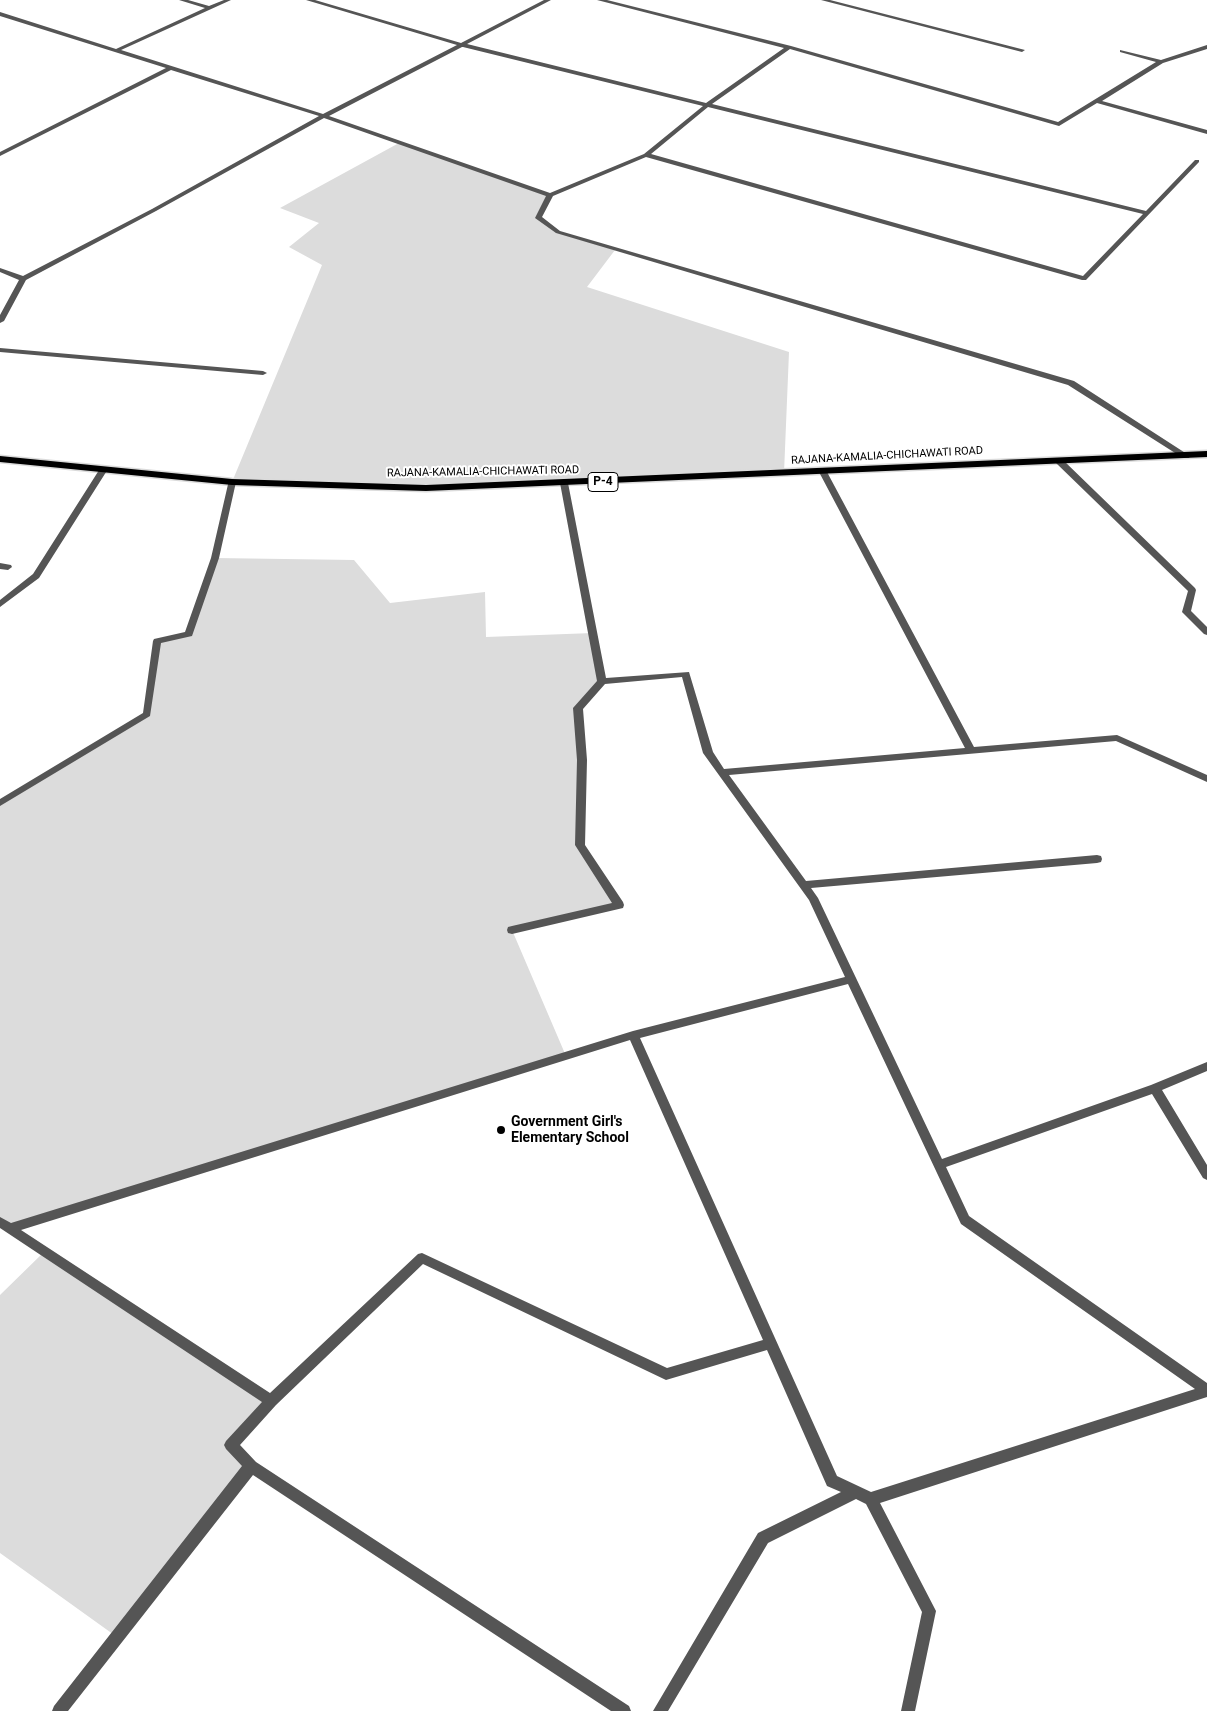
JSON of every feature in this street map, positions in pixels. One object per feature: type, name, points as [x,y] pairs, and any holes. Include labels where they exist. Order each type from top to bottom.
[{"type":"main road","name":"RAJANA-KAMALIA-CHICHAWATI ROAD","points":[[0,459],[232,482],[426,488],[1207,454]]},
{"type":"street","points":[[182,0],[210,8]]},
{"type":"street","points":[[115,51],[228,0]]},
{"type":"street","points":[[309,0],[463,45],[1147,213]]},
{"type":"street","points":[[0,320],[23,279],[154,210],[324,116],[548,0]]},
{"type":"street","points":[[600,0],[789,47],[1058,124],[1161,62],[1207,47]]},
{"type":"street","points":[[824,0],[1022,50]]},
{"type":"street","points":[[0,14],[324,116],[550,195]]},
{"type":"street","points":[[789,47],[706,106],[646,154],[550,195],[538,218],[558,232],[1071,383],[1186,456]]},
{"type":"street","points":[[1122,51],[1161,62]]},
{"type":"street","points":[[0,154],[170,68]]},
{"type":"street","points":[[1096,101],[1207,132]]},
{"type":"street","points":[[646,154],[1084,279],[1197,161]]},
{"type":"street","points":[[0,270],[23,279]]},
{"type":"street","points":[[0,350],[262,373]]},
{"type":"street","points":[[1059,461],[1192,590],[1186,612],[1207,632]]},
{"type":"street","points":[[0,604],[36,576],[104,469]]},
{"type":"street","points":[[823,472],[971,750]]},
{"type":"street","points":[[0,803],[147,714],[158,641],[189,634],[215,558],[232,482]]},
{"type":"street","points":[[564,483],[602,681]]},
{"type":"street","points":[[512,930],[619,905],[580,845],[582,760],[578,708],[602,681],[686,674],[708,753],[813,898],[965,1220],[1207,1391]]},
{"type":"street","points":[[722,772],[1117,738],[1207,779]]},
{"type":"street","points":[[803,885],[1097,859]]},
{"type":"street","points":[[5,1225],[633,1035],[851,979]]},
{"type":"street","points":[[633,1035],[832,1481],[871,1499],[929,1611],[908,1711]]},
{"type":"street","points":[[938,1165],[1156,1088],[1207,1066]]},
{"type":"street","points":[[1156,1088],[1207,1175]]},
{"type":"street","points":[[5,1225],[271,1401]]},
{"type":"street","points":[[624,1711],[251,1466],[231,1445],[271,1401],[422,1258],[666,1374],[771,1344]]},
{"type":"street","points":[[871,1499],[1207,1391]]},
{"type":"street","points":[[58,1711],[251,1466]]},
{"type":"street","points":[[660,1711],[763,1538],[855,1492]]},
{"type":"shaded area","points":[[399,143],[550,195],[538,218],[558,232],[615,250],[587,287],[789,352],[784,473],[521,485],[339,485],[232,482],[322,265],[289,247],[319,223],[280,208]]},
{"type":"shaded area","points":[[215,558],[354,560],[390,603],[485,592],[486,637],[593,633],[602,681],[578,708],[580,845],[619,905],[512,930],[566,1056],[10,1228],[0,1222],[0,803],[147,714],[157,641],[189,634]]},
{"type":"shaded area","points":[[45,1251],[271,1401],[231,1445],[251,1466],[117,1637],[0,1553],[0,1295]]},
{"type":"place","name":"Government Girl's Elementary School","points":[[501,1130]]}]
